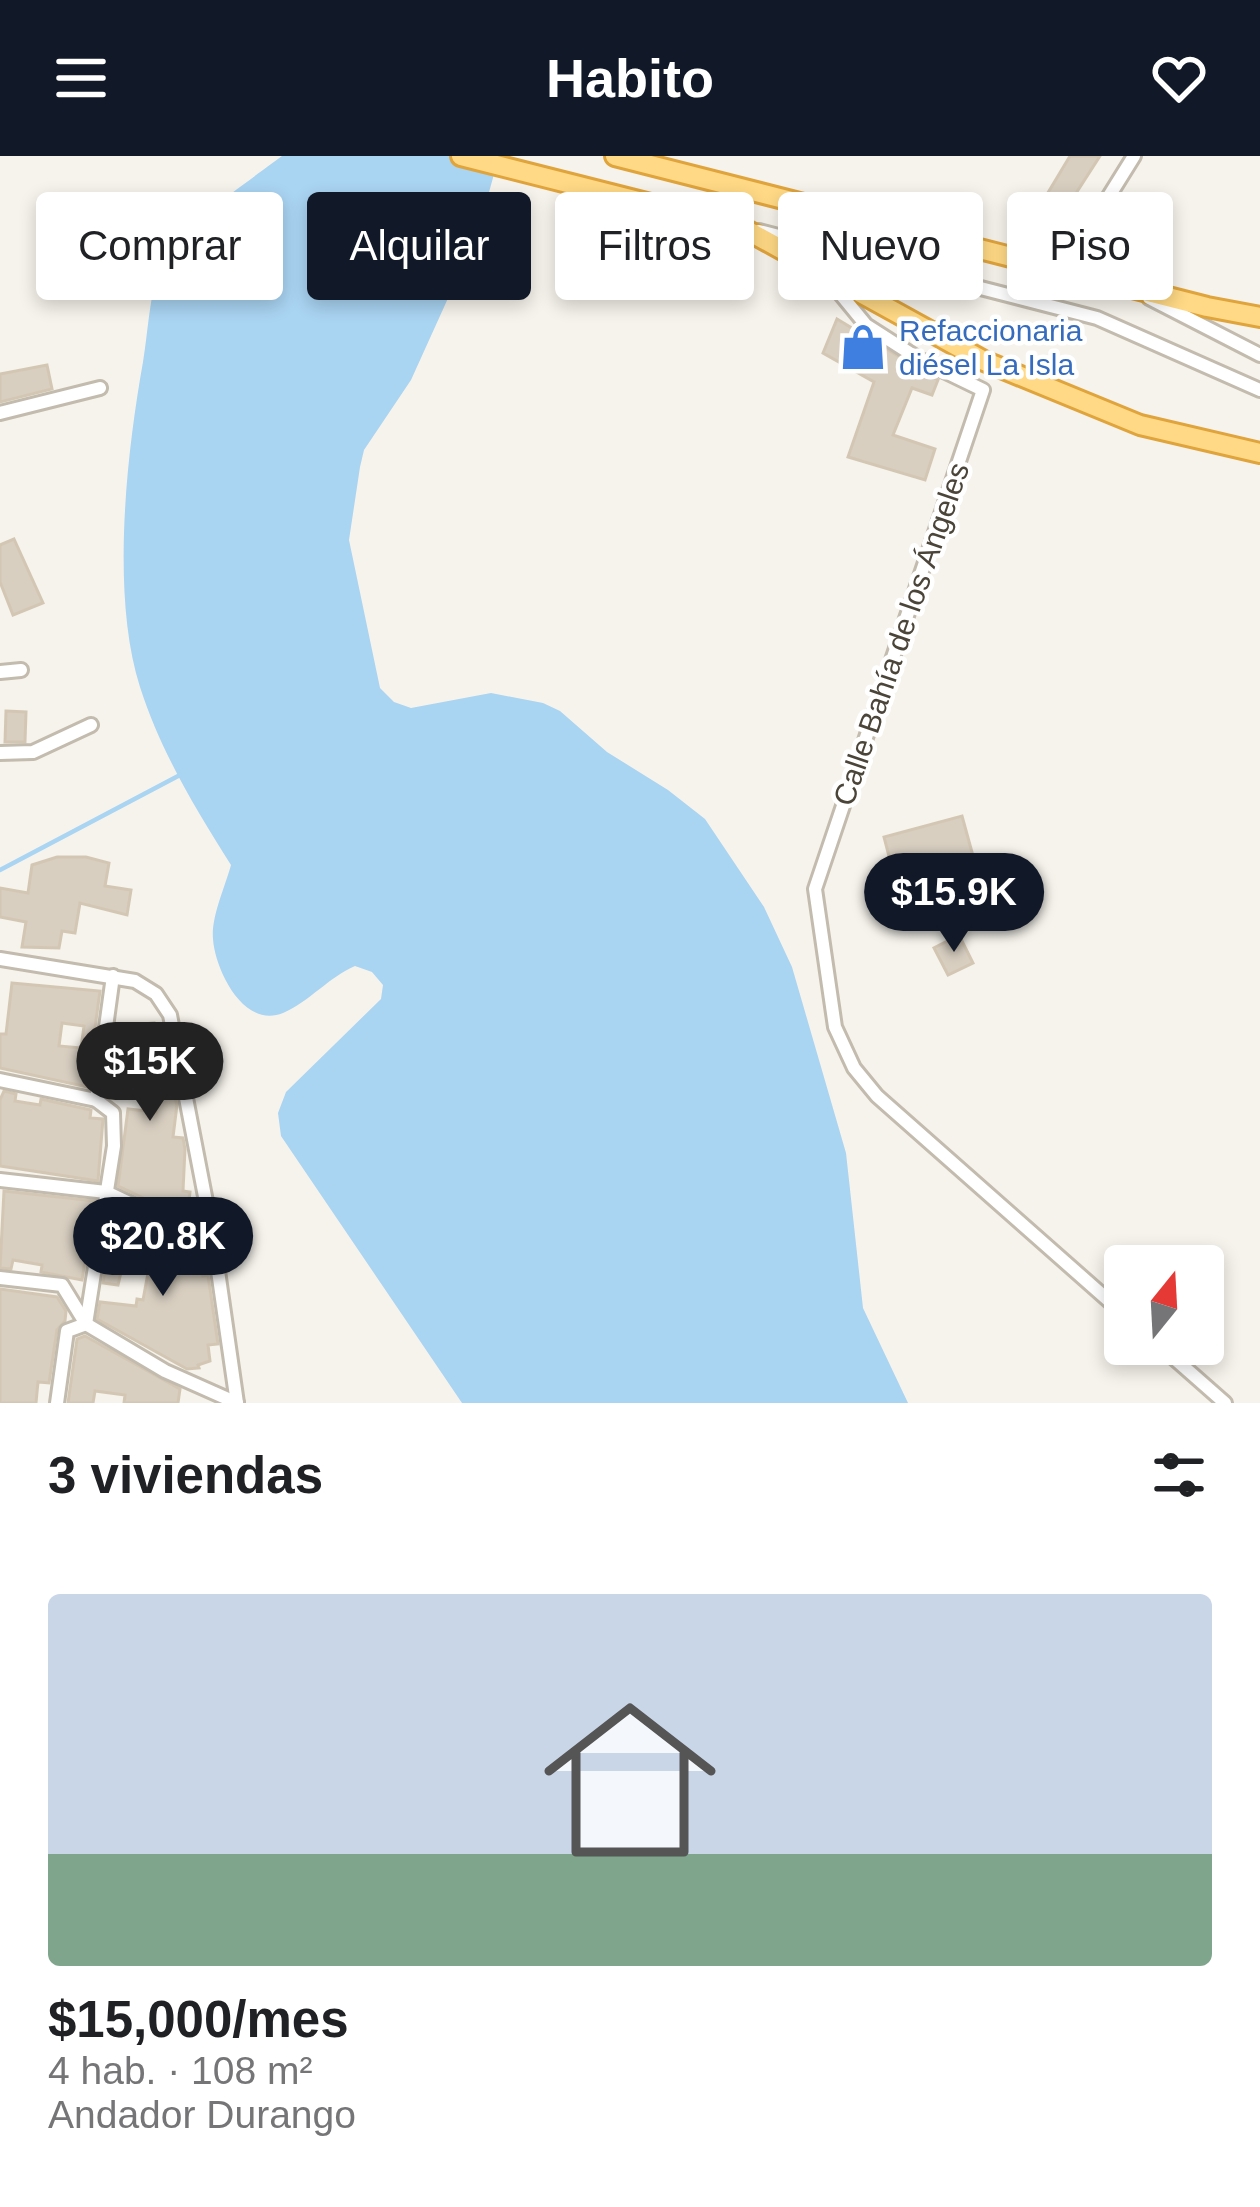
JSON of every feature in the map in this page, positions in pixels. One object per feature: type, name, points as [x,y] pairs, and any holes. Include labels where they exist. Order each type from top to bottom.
[{"type":"highway","points":[[461,156],[606,192]]},
{"type":"highway","points":[[615,156],[1007,256]]},
{"type":"highway","points":[[1173,297],[1260,317]]},
{"type":"highway","points":[[876,300],[1006,370],[1140,424],[1260,453]]},
{"type":"street","points":[[1112,192],[1134,156]]},
{"type":"street","points":[[754,230],[1097,318],[1260,390]]},
{"type":"street","name":"Calle Bahía de los Ángeles","points":[[846,300],[866,325],[919,359],[983,390],[815,889],[835,1027],[854,1068],[877,1096],[1104,1296]]},
{"type":"street","points":[[1154,300],[1260,355]]},
{"type":"street","points":[[0,413],[100,388]]},
{"type":"street","points":[[0,672],[21,670]]},
{"type":"street","points":[[0,753],[33,752],[91,725]]},
{"type":"street","points":[[0,959],[135,981],[156,994],[170,1015],[214,1243],[237,1403]]},
{"type":"street","points":[[95,1100],[113,976]]},
{"type":"street","points":[[0,1080],[95,1100],[113,1112],[116,1123],[86,1324]]},
{"type":"street","points":[[0,1180],[106,1192],[214,1243]]},
{"type":"street","points":[[0,1277],[62,1285],[86,1324],[165,1371],[237,1403]]},
{"type":"street","points":[[57,1403],[68,1331],[86,1324]]},
{"type":"street","points":[[1182,1365],[1225,1403]]},
{"type":"water","points":[[282,156],[499,156],[489,192],[307,192],[307,300],[447,300],[411,380],[364,450],[360,467],[349,540],[380,688],[394,702],[411,708],[491,693],[543,703],[705,819],[764,907],[792,967],[846,1153],[863,1308],[908,1403],[462,1403],[281,1136],[278,1113],[286,1092],[381,999],[383,985],[372,972],[355,966],[292,1008],[269,1016],[244,1005],[225,980],[213,930],[231,865],[180,779],[148,711],[131,651],[126,611],[124,526],[131,440],[152,300],[283,300],[283,192],[234,192]]},
{"type":"building","points":[[1070,156],[1100,156],[1077,192],[1048,192]]},
{"type":"building","points":[[837,319],[938,380],[932,395],[912,388],[893,435],[935,449],[925,480],[848,457],[874,382],[823,353]]},
{"type":"building","points":[[47,365],[52,389],[0,402],[0,374]]},
{"type":"building","points":[[14,539],[43,603],[13,615],[0,582],[0,545]]},
{"type":"building","points":[[6,711],[26,712],[25,742],[5,742]]},
{"type":"building","points":[[962,816],[978,874],[899,895],[884,837]]},
{"type":"building","points":[[57,857],[109,863],[105,886],[131,890],[127,915],[80,903],[75,933],[62,931],[59,948],[22,947],[26,922],[0,917],[0,888],[28,893],[32,865]]},
{"type":"building","points":[[959,935],[973,963],[948,975],[934,948]]},
{"type":"building","points":[[12,983],[100,991],[87,1087],[0,1068],[0,1034],[6,1034]],"holes":[[[62,1023],[84,1026],[81,1048],[59,1046]]]},
{"type":"building","points":[[154,1023],[155,1037],[163,1036],[177,1105],[173,1137],[183,1138],[185,1149],[183,1191],[190,1192],[188,1211],[169,1210],[118,1186],[128,1109],[156,1112],[158,1087],[108,1092],[114,1048],[133,1047],[131,1025]]},
{"type":"building","points":[[4,1091],[16,1094],[15,1101],[40,1105],[41,1099],[91,1110],[90,1118],[103,1119],[98,1181],[0,1166]]},
{"type":"building","points":[[4,1191],[95,1201],[82,1280],[41,1272],[42,1265],[13,1260],[11,1269],[0,1268]]},
{"type":"building","points":[[113,1219],[129,1222],[128,1230],[145,1233],[140,1260],[161,1264],[169,1241],[186,1241],[202,1249],[218,1344],[208,1345],[210,1361],[199,1368],[187,1369],[97,1319],[100,1302],[136,1306],[137,1299],[143,1300],[148,1273],[122,1268],[118,1285],[103,1283]]},
{"type":"building","points":[[0,1289],[57,1297],[66,1311],[57,1330],[49,1383],[38,1382],[36,1403],[0,1403]]},
{"type":"building","points":[[85,1336],[180,1389],[178,1403],[124,1403],[125,1395],[95,1391],[93,1403],[68,1403],[77,1339]]},
{"type":"waterway","points":[[0,870],[180,775]]},
{"type":"place","name":"Refaccionaria diésel La Isla","points":[[863,347]]}]
